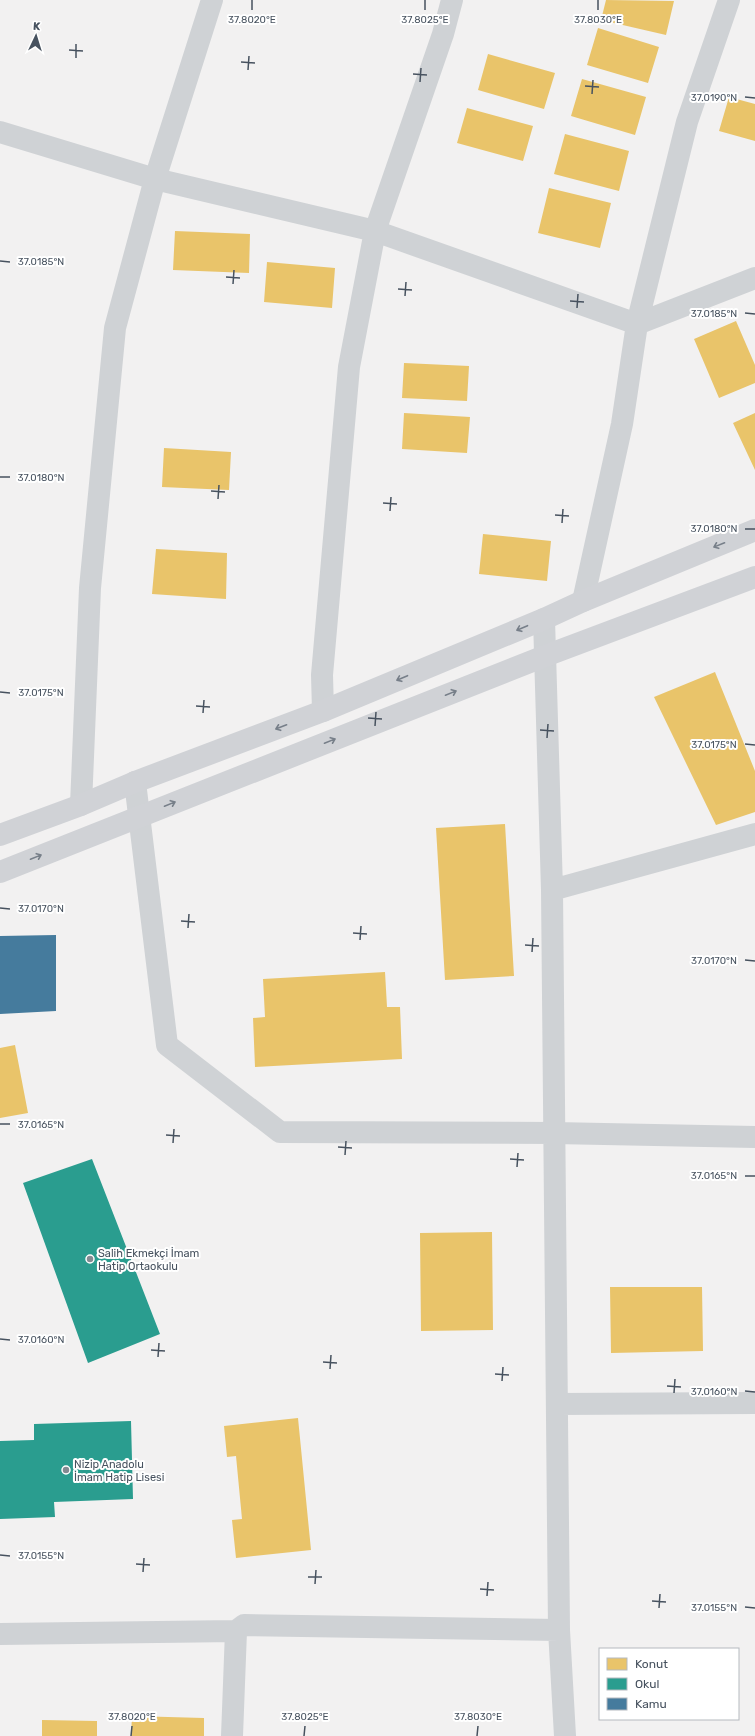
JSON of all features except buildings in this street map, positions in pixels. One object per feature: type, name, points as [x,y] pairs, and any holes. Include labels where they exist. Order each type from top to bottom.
[{"type":"street","points":[[81,805],[90,588],[115,328],[155,179],[212,0]]},
{"type":"street","points":[[323,711],[322,675],[349,367],[375,231],[443,34],[452,0]]},
{"type":"street","points":[[583,601],[622,424],[637,324],[662,228],[687,122],[729,0]]},
{"type":"street","points":[[0,132],[155,179],[375,231],[637,324],[755,278]]},
{"type":"street","points":[[0,835],[323,711],[755,530]]},
{"type":"street","points":[[0,872],[545,656],[755,577]]},
{"type":"street","points":[[544,619],[552,890],[559,1630],[565,1736]]},
{"type":"street","points":[[135,782],[167,1045],[280,1132],[554,1133],[755,1137]]},
{"type":"street","points":[[552,890],[755,834]]},
{"type":"street","points":[[557,1404],[755,1403]]},
{"type":"street","points":[[0,1634],[236,1631],[244,1625],[559,1630]]},
{"type":"street","points":[[232,1736],[236,1631]]},
{"type":"place","name":"Salih Ekmekçi İmam Hatip Ortaokulu","points":[[90,1259]]},
{"type":"place","name":"Nizip Anadolu İmam Hatip Lisesi","points":[[66,1470]]}]
